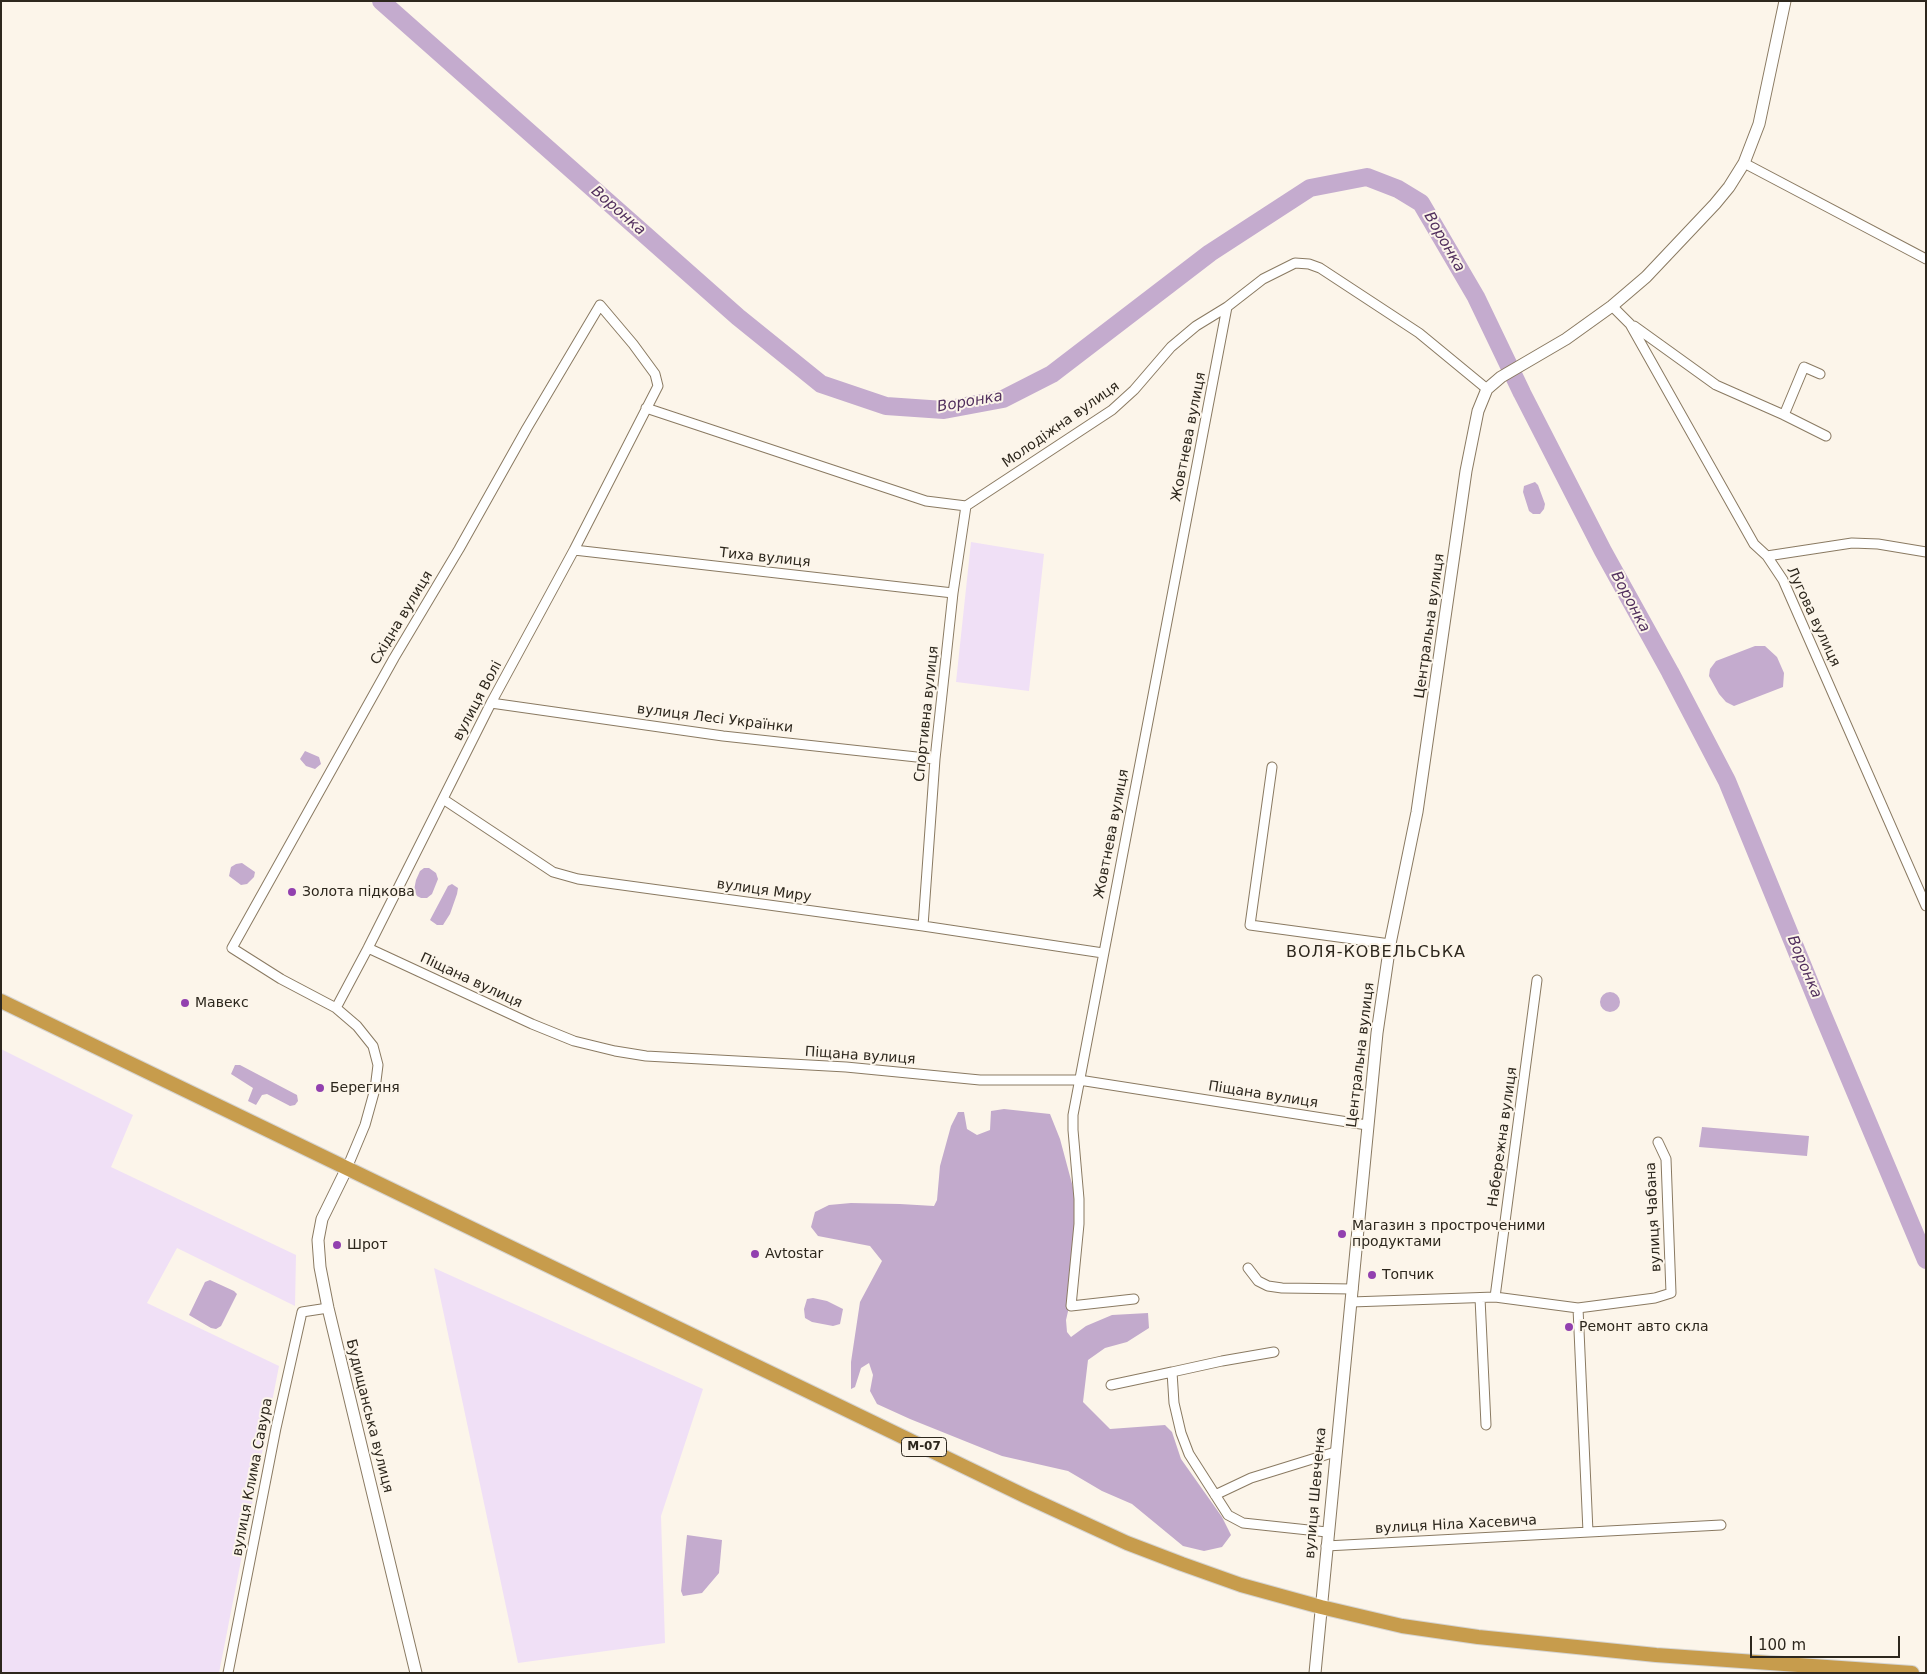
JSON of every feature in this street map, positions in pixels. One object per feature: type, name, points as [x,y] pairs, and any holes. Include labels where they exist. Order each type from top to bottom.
[{"type":"highway","name":"М-07","points":[[1,1001],[1016,1492],[1127,1543],[1241,1584],[1321,1607],[1402,1626],[1478,1637],[1656,1655],[1912,1673]]},
{"type":"street","name":"Центральна вулиця","points":[[1351,1302],[1376,1032],[1390,944],[1417,812],[1466,471],[1478,411],[1487,389],[1501,377],[1566,339],[1612,306],[1646,277],[1716,204],[1744,163],[1759,124],[1771,76],[1785,1]]},
{"type":"street","points":[[1744,163],[1926,259]]},
{"type":"street","name":"Молодіжна вулиця","points":[[966,506],[1112,410],[1134,390],[1171,347],[1196,326],[1228,307],[1263,279],[1295,263],[1309,264],[1320,268],[1419,333],[1487,389]]},
{"type":"street","name":"вулиця Волі","points":[[336,1008],[491,703],[574,550],[658,386],[655,374],[600,305]]},
{"type":"street","name":"Східна вулиця","points":[[336,1008],[281,979],[232,948],[394,658],[460,549],[527,428],[600,305]]},
{"type":"street","name":"Лугова вулиця","points":[[1612,306],[1630,324],[1754,544],[1767,556],[1783,580],[1926,906]]},
{"type":"street","name":"Жовтнева вулиця","points":[[1134,1299],[1071,1306],[1079,1224],[1079,1199],[1072,1130],[1073,1115],[1228,307]]},
{"type":"street","points":[[1630,324],[1716,385],[1826,436]]},
{"type":"street","points":[[1784,415],[1804,367],[1820,374]]},
{"type":"street","points":[[646,408],[926,501],[966,506]]},
{"type":"street","name":"Спортивна вулиця","points":[[923,926],[935,759],[953,593],[966,506]]},
{"type":"street","points":[[1767,556],[1852,544],[1878,544],[1926,552]]},
{"type":"street","name":"Тиха вулиця","points":[[574,550],[953,593]]},
{"type":"street","name":"вулиця Лесі Українки","points":[[491,703],[723,736],[935,759]]},
{"type":"street","points":[[1272,767],[1250,925],[1390,944]]},
{"type":"street","name":"вулиця Миру","points":[[443,799],[553,872],[578,879],[923,926],[1103,953]]},
{"type":"street","name":"Піщана вулиця","points":[[368,948],[532,1024],[574,1041],[615,1051],[646,1056],[846,1068],[980,1080],[1079,1080],[1367,1125]]},
{"type":"street","name":"Набережна вулиця","points":[[1495,1297],[1537,980]]},
{"type":"street","points":[[336,1008],[357,1026],[373,1046],[378,1065],[375,1089],[365,1125],[347,1168]]},
{"type":"street","name":"вулиця Чабана","points":[[1578,1308],[1655,1298],[1671,1293],[1666,1159],[1658,1142]]},
{"type":"street","name":"Будищанська вулиця","points":[[347,1168],[322,1220],[318,1240],[320,1267],[328,1308],[416,1673]]},
{"type":"street","points":[[1248,1268],[1258,1281],[1268,1286],[1282,1288],[1353,1289]]},
{"type":"street","points":[[1351,1302],[1495,1297],[1578,1308],[1588,1532]]},
{"type":"street","points":[[1480,1298],[1486,1425]]},
{"type":"street","name":"вулиця Шевченка","points":[[1314,1673],[1351,1302]]},
{"type":"street","name":"вулиця Клима Савура","points":[[228,1673],[276,1428],[302,1312],[328,1308]]},
{"type":"street","points":[[1111,1385],[1274,1352]]},
{"type":"street","points":[[1172,1372],[1174,1403],[1181,1433],[1189,1454],[1228,1515],[1243,1523],[1327,1532]]},
{"type":"street","points":[[1215,1495],[1251,1478],[1335,1452]]},
{"type":"street","name":"вулиця Ніла Хасевича","points":[[1326,1546],[1721,1525]]},
{"type":"shaded area","points":[[1535,482],[1545,504],[1540,514],[1533,514],[1529,511],[1523,492],[1524,486]]},
{"type":"shaded area","points":[[971,542],[1044,554],[1029,691],[956,682]]},
{"type":"shaded area","points":[[1755,646],[1765,646],[1777,657],[1784,673],[1783,687],[1734,706],[1726,702],[1719,694],[1709,676],[1710,669],[1716,661]]},
{"type":"shaded area","points":[[305,751],[319,757],[321,764],[315,769],[306,766],[300,759]]},
{"type":"shaded area","points":[[242,863],[255,872],[254,877],[247,884],[241,885],[229,876],[231,867]]},
{"type":"shaded area","points":[[424,868],[429,868],[436,873],[438,879],[432,894],[427,898],[421,898],[417,896],[414,890],[420,871]]},
{"type":"shaded area","points":[[452,884],[458,888],[450,914],[443,925],[437,925],[430,920],[448,886]]},
{"type":"shaded area","points":[[1610,992],[1617,995],[1620,1002],[1617,1009],[1610,1012],[1603,1009],[1600,1002],[1603,995]]},
{"type":"shaded area","points":[[1,1049],[133,1115],[111,1167],[296,1255],[295,1306],[177,1248],[147,1303],[279,1366],[219,1673],[1,1673]]},
{"type":"shaded area","points":[[235,1065],[240,1065],[297,1095],[298,1101],[295,1105],[290,1106],[267,1094],[262,1095],[256,1105],[248,1101],[253,1088],[231,1074]]},
{"type":"shaded area","points":[[1004,1109],[1050,1114],[1060,1139],[1075,1195],[1078,1216],[1073,1290],[1066,1320],[1067,1332],[1071,1337],[1086,1326],[1112,1315],[1148,1313],[1149,1328],[1127,1342],[1105,1348],[1088,1360],[1083,1402],[1110,1429],[1165,1425],[1172,1432],[1181,1459],[1222,1517],[1231,1535],[1222,1547],[1204,1551],[1183,1546],[1132,1504],[1102,1491],[1068,1471],[1002,1456],[877,1404],[870,1391],[873,1375],[869,1363],[861,1368],[855,1387],[851,1389],[851,1362],[860,1302],[882,1261],[870,1246],[818,1236],[811,1227],[815,1212],[829,1205],[851,1203],[934,1206],[937,1200],[940,1166],[951,1126],[958,1112],[964,1112],[967,1129],[977,1135],[990,1130],[991,1111]]},
{"type":"shaded area","points":[[1702,1127],[1809,1136],[1807,1156],[1699,1147]]},
{"type":"shaded area","points":[[434,1268],[703,1389],[661,1516],[665,1643],[518,1663]]},
{"type":"shaded area","points":[[210,1280],[237,1294],[221,1326],[216,1329],[189,1315],[205,1282]]},
{"type":"shaded area","points":[[813,1298],[827,1301],[843,1309],[840,1324],[833,1326],[812,1322],[805,1318],[804,1309],[807,1299]]},
{"type":"shaded area","points":[[687,1535],[722,1540],[719,1573],[702,1593],[683,1596],[681,1591]]},
{"type":"waterway","name":"Воронка","points":[[381,1],[738,317],[821,384],[886,406],[944,410],[1003,399],[1052,374],[1210,253],[1310,188],[1367,177],[1398,189],[1421,203],[1476,297],[1522,393],[1603,551],[1670,672],[1727,781],[1926,1260]]},
{"type":"place","name":"Золота підкова","points":[[292,892]]},
{"type":"place","name":"Мавекс","points":[[185,1003]]},
{"type":"place","name":"Берегиня","points":[[320,1088]]},
{"type":"place","name":"Магазин з простроченими продуктами","points":[[1342,1234]]},
{"type":"place","name":"Шрот","points":[[337,1245]]},
{"type":"place","name":"Avtostar","points":[[755,1254]]},
{"type":"place","name":"Топчик","points":[[1372,1275]]},
{"type":"place","name":"Ремонт авто скла","points":[[1569,1327]]},
{"type":"district","name":"ВОЛЯ-КОВЕЛЬСЬКА","points":[[1376,953]]}]
